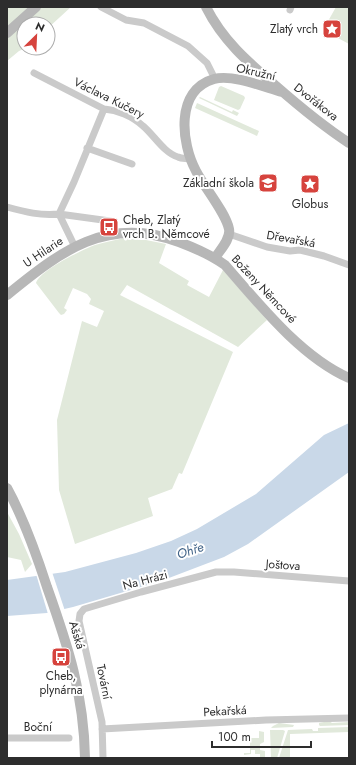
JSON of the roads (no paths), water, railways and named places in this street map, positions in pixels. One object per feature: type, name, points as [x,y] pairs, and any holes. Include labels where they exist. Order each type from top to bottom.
[{"type":"street","points":[[7,33],[36,7]]},
{"type":"street","points":[[101,7],[126,20],[144,23],[188,46],[207,63],[215,79],[205,83],[190,99],[186,111],[184,130],[190,159],[229,228],[229,234],[215,258]]},
{"type":"street","name":"Dvořákova","points":[[206,7],[226,39],[251,65],[282,92],[349,143]]},
{"type":"street","name":"Václava Kučery","points":[[34,73],[104,108],[115,110],[136,121],[173,155],[190,159]]},
{"type":"street","name":"Okružní","points":[[215,79],[228,78],[282,92]]},
{"type":"street","points":[[59,214],[74,182],[104,108]]},
{"type":"street","points":[[87,148],[132,164]]},
{"type":"street","points":[[7,207],[36,214],[59,214],[110,221]]},
{"type":"street","points":[[59,214],[75,247]]},
{"type":"street","name":"Boženy Němcové","points":[[75,247],[96,238],[118,233],[143,232],[174,240],[215,258],[225,265],[285,331],[319,360],[349,378]]},
{"type":"street","name":"Dřevařská","points":[[229,234],[266,247],[290,251],[300,250],[324,256],[349,265]]},
{"type":"street","name":"U Hilarie","points":[[7,294],[48,262],[75,247]]},
{"type":"street","name":"Ašská","points":[[7,488],[24,524],[42,570],[70,653],[78,684],[85,758]]},
{"type":"street","name":"Ašská","points":[[7,503],[24,524]]},
{"type":"street","name":"Joštova","points":[[216,572],[234,572],[349,581]]},
{"type":"street","name":"Na Hrázi","points":[[81,612],[87,608],[216,572]]},
{"type":"street","name":"Tovární","points":[[81,612],[79,618],[80,624],[102,729],[103,758]]},
{"type":"street","name":"Pekařská","points":[[102,729],[266,720],[349,718]]},
{"type":"street","name":"Boční","points":[[7,738],[68,738]]},
{"type":"water","name":"Ohře","points":[[349,423],[349,472],[248,544],[224,557],[161,581],[73,607],[47,613],[7,616],[7,580],[65,572],[136,553],[171,541],[197,529],[256,494],[324,435]]},
{"type":"place","name":"Zlatý vrch","points":[[332,29]]},
{"type":"place","name":"Základní škola","points":[[268,183]]},
{"type":"place","name":"Globus","points":[[310,184]]},
{"type":"place","name":"Cheb, Zlatý vrch B. Němcové","points":[[109,227]]},
{"type":"place","name":"Cheb, plynárna","points":[[61,657]]}]
